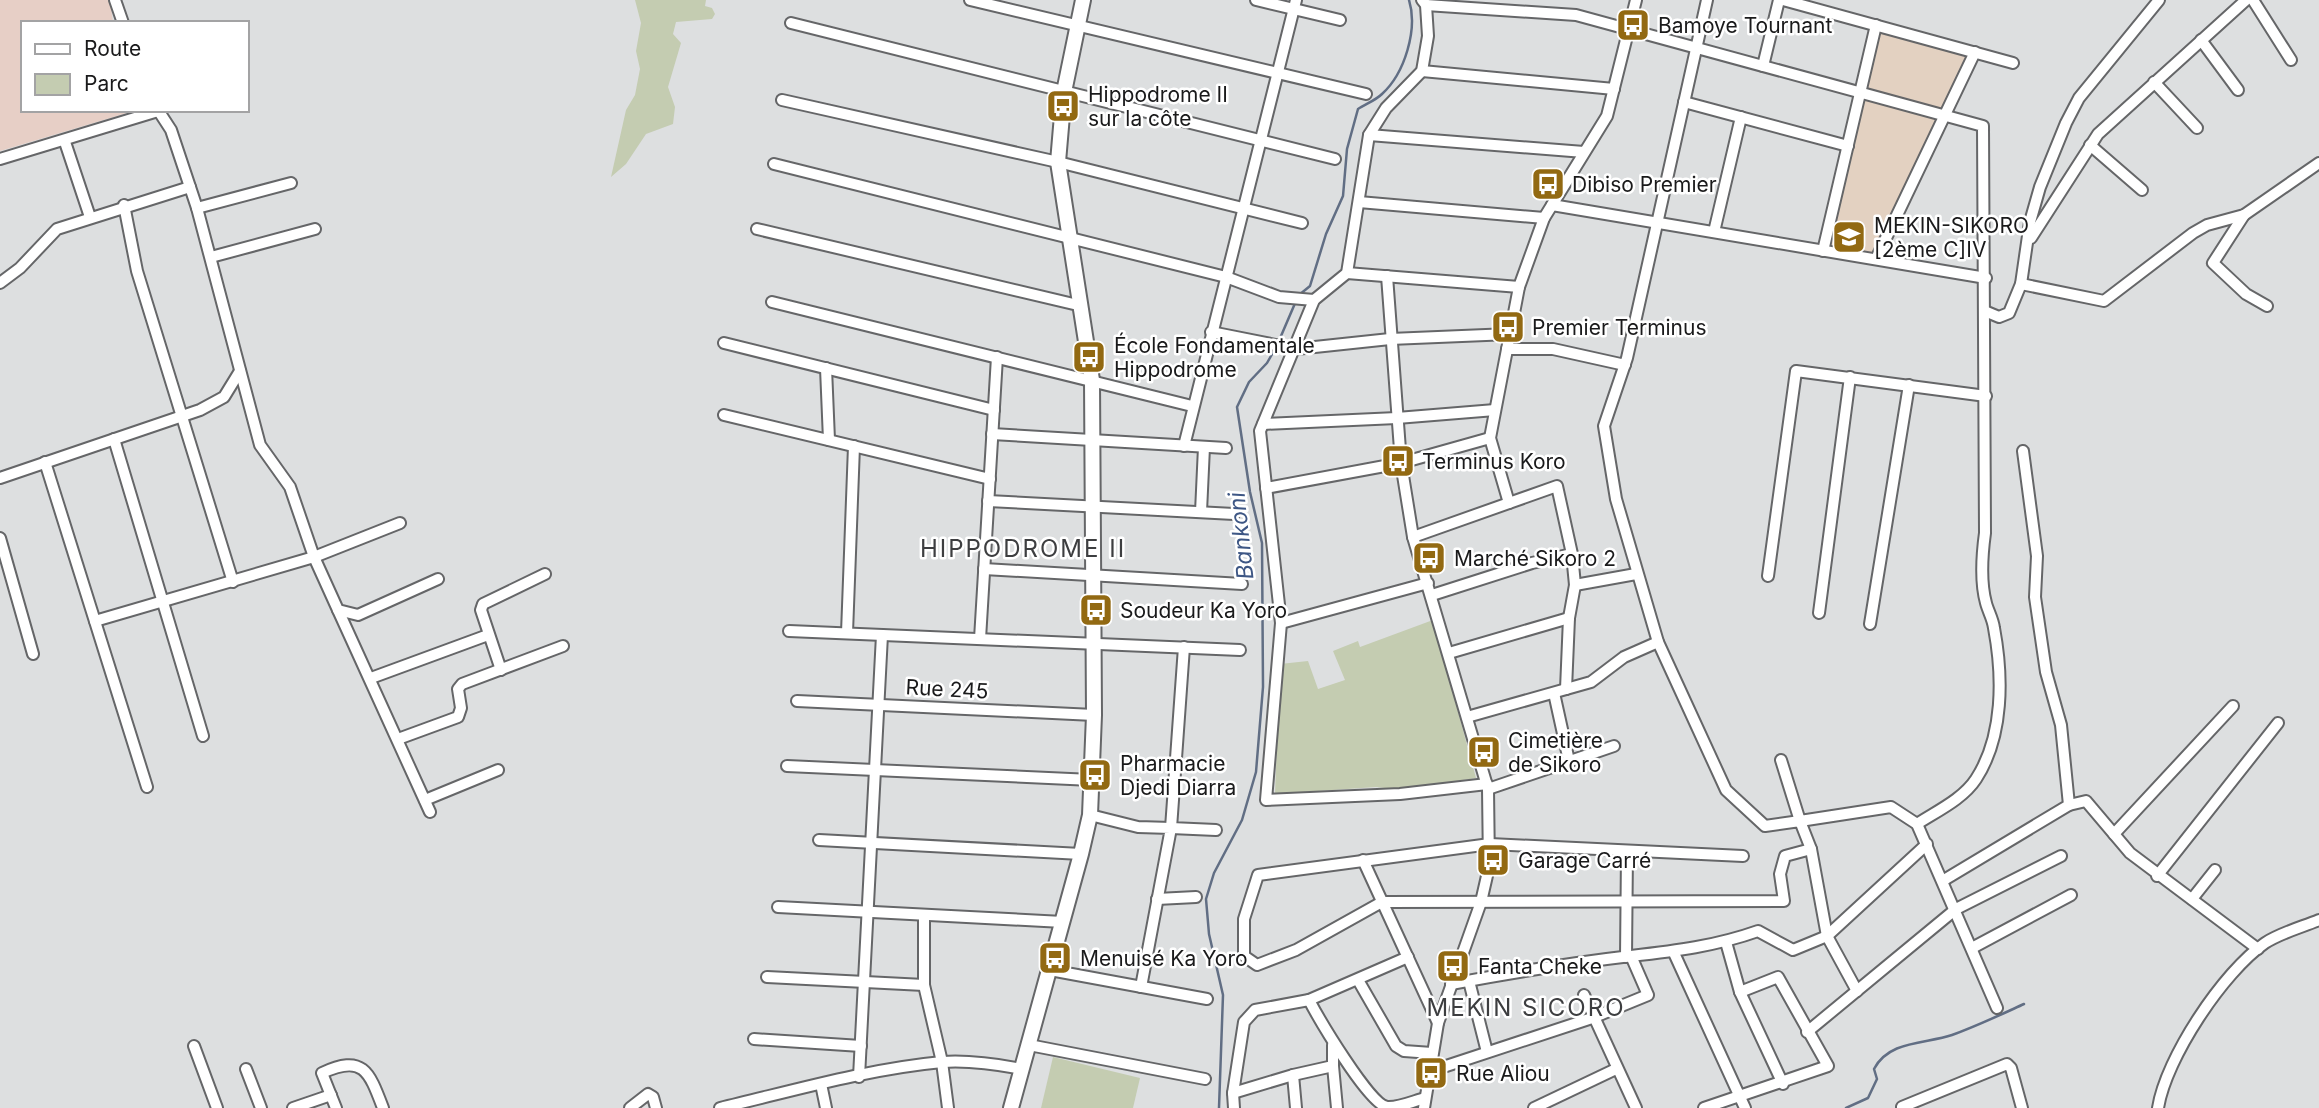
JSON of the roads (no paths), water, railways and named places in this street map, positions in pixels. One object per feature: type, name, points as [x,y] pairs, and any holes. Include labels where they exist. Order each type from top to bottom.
[{"type":"street","points":[[115,0],[122,21]]},
{"type":"street","points":[[970,0],[1077,28],[1366,94]]},
{"type":"street","points":[[1011,1108],[1081,854],[1090,815],[1093,780],[1095,576],[1092,380],[1058,162],[1064,92],[1083,0]]},
{"type":"street","points":[[1256,0],[1294,4],[1339,20]]},
{"type":"street","points":[[1509,503],[1490,438],[1519,286],[1544,218],[1607,116],[1636,0]]},
{"type":"street","points":[[1707,0],[1625,365],[1604,426],[1616,499],[1636,574],[1658,642],[1726,790],[1765,826],[1891,807],[1917,824],[1944,880],[1997,1007]]},
{"type":"street","points":[[1763,66],[1781,0],[2014,63]]},
{"type":"street","points":[[1987,312],[1998,317],[2009,313],[2021,284],[2030,240],[2030,222],[2040,187],[2079,98],[2159,0]]},
{"type":"street","points":[[2030,240],[2090,145],[2154,82],[2246,0]]},
{"type":"street","points":[[2253,0],[2291,60]]},
{"type":"street","points":[[1614,746],[1488,787],[1266,800],[1281,624],[1260,431],[1314,300],[1347,272],[1359,202],[1363,158],[1369,135],[1386,108],[1422,71],[1428,36],[1424,2],[1576,15],[1983,126],[1987,312],[1985,533],[1982,556],[1985,601],[1994,624],[1998,649],[1998,728],[1976,779],[1955,799],[1917,824]]},
{"type":"street","points":[[1184,446],[1294,4]]},
{"type":"street","points":[[791,23],[1335,159]]},
{"type":"street","points":[[1823,251],[1876,25]]},
{"type":"street","points":[[2201,40],[2238,90]]},
{"type":"street","points":[[1876,259],[1975,52]]},
{"type":"street","points":[[1422,71],[1614,89]]},
{"type":"street","points":[[2154,82],[2197,128]]},
{"type":"street","points":[[782,100],[1058,162],[1302,223]]},
{"type":"street","points":[[1684,102],[1848,145]]},
{"type":"street","points":[[0,159],[65,142],[152,112]]},
{"type":"street","points":[[159,112],[171,130],[197,208],[260,446],[290,487],[314,558],[430,811]]},
{"type":"street","points":[[1714,232],[1741,117]]},
{"type":"street","points":[[1369,135],[1584,152]]},
{"type":"street","points":[[65,142],[90,217]]},
{"type":"street","points":[[2090,145],[2142,190]]},
{"type":"street","points":[[2021,284],[2104,301],[2193,233],[2207,225],[2244,215],[2319,163]]},
{"type":"street","points":[[774,164],[1226,277],[1279,297],[1314,300]]},
{"type":"street","points":[[197,208],[291,183]]},
{"type":"street","points":[[0,283],[20,268],[57,229],[124,205],[190,187]]},
{"type":"street","points":[[1359,202],[1544,218]]},
{"type":"street","points":[[124,205],[138,271],[233,582]]},
{"type":"street","points":[[1552,205],[1986,278]]},
{"type":"street","points":[[2244,215],[2213,263],[2246,294],[2267,306]]},
{"type":"street","points":[[211,257],[314,229]]},
{"type":"street","points":[[757,229],[1082,306]]},
{"type":"street","points":[[1347,272],[1519,286]]},
{"type":"street","points":[[1309,1000],[1333,1045],[1385,1107],[1425,1103],[1438,1023],[1481,902],[1490,844],[1488,787],[1413,537],[1401,463],[1387,276]]},
{"type":"street","points":[[772,302],[1192,407]]},
{"type":"street","points":[[1211,332],[1296,349],[1390,339],[1510,334]]},
{"type":"street","points":[[724,342],[994,410]]},
{"type":"street","points":[[1507,349],[1553,349],[1625,365]]},
{"type":"street","points":[[980,639],[997,357]]},
{"type":"street","points":[[826,368],[829,440]]},
{"type":"street","points":[[0,478],[181,416],[224,397],[240,371]]},
{"type":"street","points":[[1768,576],[1796,371],[1986,396]]},
{"type":"street","points":[[1819,613],[1850,377]]},
{"type":"street","points":[[1870,624],[1909,385]]},
{"type":"street","points":[[1263,424],[1495,410]]},
{"type":"street","points":[[724,415],[990,479]]},
{"type":"street","points":[[992,434],[1226,448]]},
{"type":"street","points":[[1266,488],[1401,463],[1490,438]]},
{"type":"street","points":[[114,439],[203,736]]},
{"type":"street","points":[[847,633],[853,446]]},
{"type":"street","points":[[1201,513],[1204,447]]},
{"type":"street","points":[[2023,451],[2037,556],[2035,597],[2046,672],[2061,725],[2069,805]]},
{"type":"street","points":[[45,462],[147,787]]},
{"type":"street","points":[[1413,537],[1557,486],[1572,554],[1575,586],[1569,618],[1566,689]]},
{"type":"street","points":[[988,501],[1234,514]]},
{"type":"street","points":[[95,621],[314,558],[400,523]]},
{"type":"street","points":[[0,538],[33,654]]},
{"type":"street","points":[[1432,595],[1532,563],[1572,554]]},
{"type":"street","points":[[985,569],[1242,584]]},
{"type":"street","points":[[501,670],[481,610],[483,604],[545,574]]},
{"type":"street","points":[[1575,586],[1636,574]]},
{"type":"street","points":[[338,610],[358,615],[438,579]]},
{"type":"street","points":[[1281,624],[1428,583]]},
{"type":"street","points":[[1449,653],[1569,618]]},
{"type":"street","points":[[789,631],[1240,650]]},
{"type":"street","points":[[371,678],[488,635]]},
{"type":"street","points":[[859,1077],[883,635]]},
{"type":"street","points":[[1468,717],[1591,682],[1624,657],[1658,642]]},
{"type":"street","points":[[398,739],[458,716],[461,708],[458,689],[462,684],[563,646]]},
{"type":"street","points":[[1141,987],[1171,828],[1184,647]]},
{"type":"street","points":[[1554,692],[1569,761]]},
{"type":"street","name":"Rue 245","points":[[797,701],[1094,715]]},
{"type":"street","points":[[2114,834],[2233,706]]},
{"type":"street","points":[[2157,876],[2278,723]]},
{"type":"street","points":[[1781,760],[1811,849],[1827,936],[1857,991]]},
{"type":"street","points":[[787,766],[1093,780]]},
{"type":"street","points":[[425,800],[498,771]]},
{"type":"street","points":[[1944,880],[2069,805],[2086,801],[2130,853],[2157,876],[2258,949]]},
{"type":"street","points":[[1090,815],[1138,827],[1216,830]]},
{"type":"street","points":[[819,840],[1081,854]]},
{"type":"street","points":[[1743,856],[1490,844],[1258,874],[1244,919],[1244,956],[1257,965],[1296,950],[1382,902],[1784,901],[1780,874],[1785,856],[1811,849]]},
{"type":"street","points":[[1451,984],[1628,957],[1674,953],[1726,942],[1758,931],[1793,950],[1827,936],[1927,844]]},
{"type":"street","points":[[1428,1072],[1592,1018],[1648,995],[1628,957],[1625,903],[1627,852]]},
{"type":"street","points":[[1807,1032],[1956,909],[2061,856]]},
{"type":"street","points":[[1363,860],[1438,1023]]},
{"type":"street","points":[[2192,899],[2215,870]]},
{"type":"street","points":[[1972,948],[2071,895]]},
{"type":"street","points":[[1157,899],[1196,897]]},
{"type":"street","points":[[778,907],[1063,922]]},
{"type":"street","points":[[924,915],[924,985],[942,1062],[948,1108]]},
{"type":"street","points":[[2158,1108],[2178,1055],[2195,1023],[2226,979],[2267,942],[2319,920]]},
{"type":"street","points":[[1726,942],[1740,992],[1783,1084]]},
{"type":"street","points":[[1674,953],[1743,1103]]},
{"type":"street","points":[[1234,1108],[1233,1093],[1244,1022],[1248,1014],[1255,1010],[1309,1000],[1408,957]]},
{"type":"street","points":[[1050,970],[1207,999]]},
{"type":"street","points":[[767,976],[924,985]]},
{"type":"street","points":[[1704,1108],[1743,1103],[1828,1066],[1778,977],[1740,992]]},
{"type":"street","points":[[1357,980],[1396,1046],[1404,1051],[1432,1053]]},
{"type":"street","points":[[1469,981],[1487,1052]]},
{"type":"street","points":[[1584,995],[1592,1018],[1636,1108]]},
{"type":"street","points":[[754,1039],[861,1046]]},
{"type":"street","points":[[1029,1045],[1205,1079]]},
{"type":"street","points":[[1333,1045],[1337,1108]]},
{"type":"street","points":[[194,1046],[217,1108]]},
{"type":"street","points":[[720,1108],[821,1084],[942,1062],[983,1062],[1022,1069]]},
{"type":"street","points":[[336,1108],[322,1073],[349,1063],[358,1065],[369,1076],[383,1108]]},
{"type":"street","points":[[1901,1108],[2007,1063],[2011,1068],[2022,1108]]},
{"type":"street","points":[[1233,1093],[1333,1066]]},
{"type":"street","points":[[246,1069],[261,1108]]},
{"type":"street","points":[[1534,1108],[1616,1069]]},
{"type":"street","points":[[1293,1075],[1296,1108]]},
{"type":"street","points":[[821,1084],[826,1108]]},
{"type":"street","points":[[630,1108],[648,1094],[653,1097],[656,1108]]},
{"type":"street","points":[[293,1108],[331,1095]]},
{"type":"waterway","name":"Bankoni","points":[[1299,295],[1310,286],[1326,234],[1343,196],[1347,149],[1358,109],[1374,100],[1390,85],[1408,50],[1412,24],[1409,0]]},
{"type":"waterway","name":"Bankoni","points":[[1278,343],[1296,301]]},
{"type":"waterway","name":"Bankoni","points":[[1219,1108],[1223,995],[1209,934],[1206,899],[1214,873],[1242,820],[1256,772],[1263,687],[1262,543],[1250,492],[1237,407],[1249,382],[1267,363],[1275,349]]},
{"type":"waterway","points":[[1846,1108],[1868,1098],[1877,1079],[1874,1069],[1889,1053],[1898,1048],[1952,1035],[2024,1004]]},
{"type":"place","name":"Bamoye Tournant","points":[[1633,25]]},
{"type":"place","name":"Hippodrome II sur la côte","points":[[1063,106]]},
{"type":"place","name":"Dibiso Premier","points":[[1548,184]]},
{"type":"place","name":"MEKIN-SIKORO [2ème C]IV","points":[[1849,237]]},
{"type":"place","name":"Premier Terminus","points":[[1508,327]]},
{"type":"place","name":"École Fondamentale Hippodrome","points":[[1089,357]]},
{"type":"place","name":"Terminus Koro","points":[[1398,461]]},
{"type":"place","name":"Marché Sikoro 2","points":[[1429,558]]},
{"type":"place","name":"Soudeur Ka Yoro","points":[[1096,610]]},
{"type":"place","name":"Cimetière de Sikoro","points":[[1484,752]]},
{"type":"place","name":"Pharmacie Djedi Diarra","points":[[1095,775]]},
{"type":"place","name":"Garage Carré","points":[[1493,860]]},
{"type":"place","name":"Menuisé Ka Yoro","points":[[1055,958]]},
{"type":"place","name":"Fanta Cheke","points":[[1453,966]]},
{"type":"place","name":"Rue Aliou","points":[[1431,1073]]},
{"type":"district","name":"HIPPODROME II","points":[[1023,548]]},
{"type":"district","name":"MEKIN SICORO","points":[[1526,1007]]}]
